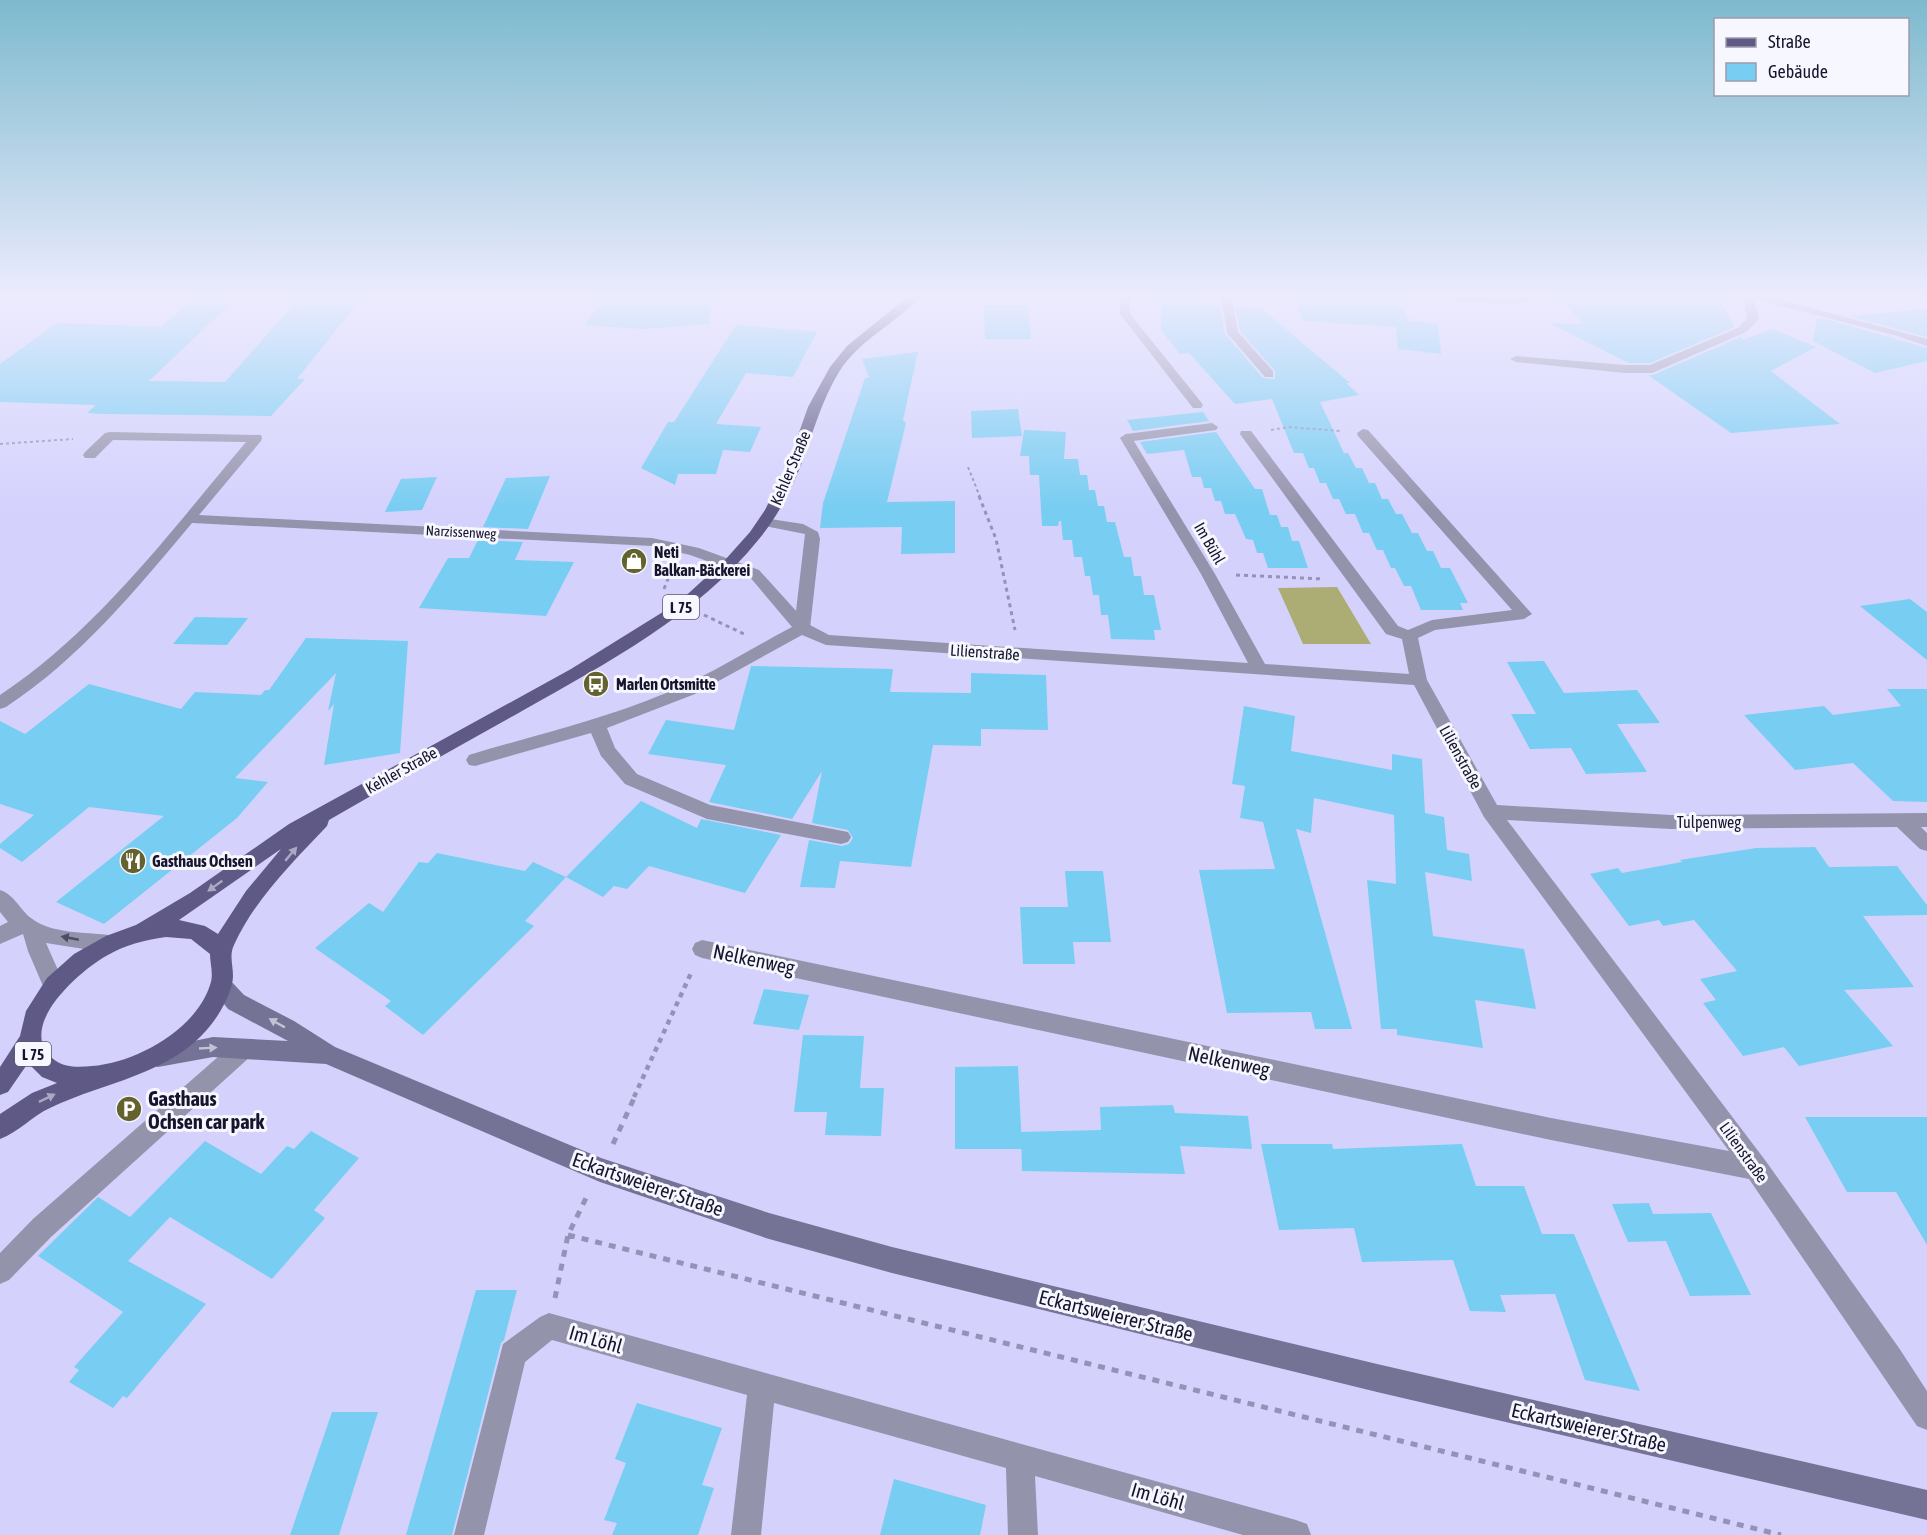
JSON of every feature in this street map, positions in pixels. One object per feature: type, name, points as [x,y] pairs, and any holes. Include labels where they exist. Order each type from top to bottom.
[{"type":"main road","name":"Kehler Straße","points":[[0,1084],[15,1066],[30,1038],[36,1012],[54,986],[79,963],[109,944],[142,932],[197,899],[296,829],[578,673],[684,605],[730,563],[764,522],[786,483],[814,407],[837,367]]},
{"type":"main road","name":"Kehler Straße","points":[[221,952],[252,898],[334,807]]},
{"type":"main road","name":"Kehler Straße","points":[[0,1128],[40,1101],[151,1059],[183,1037],[207,1012],[221,986],[223,963],[221,952],[216,944],[208,937],[192,930],[172,928],[142,932]]},
{"type":"main road","name":"Eckartsweierer Straße","points":[[221,986],[236,1002],[286,1028],[327,1054],[600,1170],[769,1226],[892,1260],[1377,1378],[1927,1505]]},
{"type":"main road","name":"Kehler Straße","points":[[30,1038],[31,1049],[36,1059],[49,1071],[67,1077],[99,1077]]},
{"type":"main road","name":"Eckartsweierer Straße","points":[[151,1059],[193,1049],[243,1049],[327,1054]]},
{"type":"street","points":[[1167,367],[1197,405]]},
{"type":"street","points":[[1263,367],[1269,374]]},
{"type":"street","points":[[1599,367],[1625,369],[1652,369],[1657,367]]},
{"type":"street","name":"Im Bühl","points":[[1212,428],[1126,438],[1208,574],[1259,669]]},
{"type":"street","points":[[1246,434],[1392,630],[1408,636],[1432,625],[1524,614],[1363,433]]},
{"type":"street","points":[[0,703],[25,687],[73,648],[189,519],[256,438],[110,436],[90,455]]},
{"type":"street","name":"Narzissenweg","points":[[189,519],[652,542],[694,551],[730,563]]},
{"type":"street","points":[[475,760],[597,725],[672,698],[722,674],[802,628],[813,539],[811,532],[798,527],[764,522]]},
{"type":"street","name":"Lilienstraße","points":[[730,563],[754,573],[802,628],[826,640],[1419,680],[1491,812],[1756,1168],[1883,1348],[1927,1416]]},
{"type":"street","points":[[1408,636],[1419,680]]},
{"type":"street","points":[[597,725],[607,751],[631,779],[707,812],[841,837]]},
{"type":"street","name":"Tulpenweg","points":[[1491,812],[1671,822],[1903,822],[1927,820]]},
{"type":"street","points":[[1903,822],[1927,844]]},
{"type":"street","points":[[0,898],[28,927],[54,986]]},
{"type":"street","points":[[0,935],[28,927],[80,940],[109,944]]},
{"type":"street","name":"Nelkenweg","points":[[702,949],[1540,1127],[1756,1168]]},
{"type":"street","points":[[0,1271],[42,1228],[243,1049]]},
{"type":"street","name":"Im Löhl","points":[[469,1535],[513,1354],[549,1326],[1296,1535]]},
{"type":"street","points":[[746,1535],[762,1386]]},
{"type":"street","points":[[1020,1458],[1023,1535]]},
{"type":"path","points":[[1246,434],[1288,427],[1363,433]]},
{"type":"path","points":[[0,444],[110,436]]},
{"type":"path","points":[[968,467],[996,539],[1006,577],[1018,654]]},
{"type":"path","points":[[1208,574],[1356,580]]},
{"type":"path","points":[[549,1326],[568,1235],[702,949]]},
{"type":"path","points":[[568,1235],[1780,1535]]},
{"type":"green space","points":[[1337,587],[1371,644],[1303,644],[1278,588]]},
{"type":"building","points":[[0,367],[164,367],[149,381],[225,382],[239,367],[307,367],[297,379],[305,379],[271,416],[103,414],[87,413],[96,405],[0,402]]},
{"type":"building","points":[[709,367],[799,367],[793,377],[746,373],[716,424],[761,427],[750,452],[723,450],[716,474],[678,474],[675,485],[641,468],[668,422],[674,422]]},
{"type":"building","points":[[865,367],[915,367],[903,420],[906,423],[887,502],[955,501],[955,553],[901,554],[902,527],[820,528],[823,503],[865,378],[869,377]]},
{"type":"building","points":[[1201,367],[1253,367],[1263,378],[1275,379],[1275,371],[1271,367],[1331,367],[1350,383],[1346,383],[1359,395],[1320,402],[1344,453],[1348,453],[1356,468],[1362,468],[1369,483],[1375,483],[1382,499],[1388,499],[1396,514],[1402,514],[1412,533],[1418,533],[1427,551],[1433,551],[1441,568],[1450,568],[1468,603],[1460,603],[1463,610],[1421,610],[1411,586],[1404,586],[1395,568],[1391,568],[1383,550],[1377,550],[1369,533],[1363,533],[1355,514],[1346,514],[1339,499],[1333,499],[1326,483],[1320,483],[1314,468],[1309,468],[1303,453],[1294,453],[1272,399],[1235,404]]},
{"type":"building","points":[[1672,367],[1779,367],[1771,371],[1840,424],[1731,433],[1648,375]]},
{"type":"building","points":[[1863,367],[1903,367],[1875,373]]},
{"type":"building","points":[[1018,409],[1022,436],[972,438],[971,411]]},
{"type":"building","points":[[1203,412],[1209,421],[1133,431],[1127,420]]},
{"type":"building","points":[[1024,430],[1066,432],[1064,459],[1078,459],[1080,475],[1087,475],[1089,490],[1095,490],[1098,506],[1104,506],[1107,522],[1115,522],[1124,557],[1131,557],[1134,576],[1141,576],[1144,595],[1154,595],[1161,630],[1154,630],[1155,640],[1111,639],[1108,615],[1101,615],[1099,595],[1093,595],[1090,576],[1085,576],[1082,557],[1074,557],[1072,540],[1063,540],[1061,521],[1058,526],[1042,526],[1039,475],[1030,475],[1029,456],[1020,456]]},
{"type":"building","points":[[1216,432],[1255,489],[1262,489],[1270,515],[1277,515],[1281,527],[1288,527],[1292,541],[1299,541],[1308,568],[1268,568],[1263,553],[1257,553],[1253,540],[1246,539],[1235,514],[1225,514],[1221,501],[1215,501],[1211,488],[1204,488],[1201,477],[1192,477],[1184,450],[1147,454],[1140,442]]},
{"type":"building","points":[[550,476],[528,529],[483,527],[506,478]]},
{"type":"building","points":[[437,477],[422,510],[385,512],[401,479]]},
{"type":"building","points":[[478,540],[523,542],[515,560],[574,562],[546,616],[419,608],[448,558],[469,558]]},
{"type":"building","points":[[1910,599],[1927,612],[1927,660],[1860,606]]},
{"type":"building","points":[[195,617],[248,618],[227,645],[173,644]]},
{"type":"building","points":[[306,638],[408,641],[400,753],[324,765],[334,704],[328,711],[336,673],[235,778],[268,782],[237,818],[104,924],[56,902],[164,816],[89,807],[22,862],[0,848],[0,844],[34,815],[0,804],[0,721],[25,734],[89,684],[181,709],[195,692],[261,695],[265,690],[269,690]]},
{"type":"building","points":[[1544,661],[1564,693],[1637,690],[1660,723],[1617,724],[1647,772],[1586,774],[1571,748],[1530,749],[1511,714],[1536,714],[1507,662]]},
{"type":"building","points":[[751,666],[893,669],[890,692],[971,693],[971,673],[1046,675],[1048,730],[981,729],[981,746],[933,745],[911,867],[840,861],[835,888],[800,887],[809,840],[842,846],[849,844],[853,838],[848,830],[812,823],[822,771],[792,819],[709,802],[726,765],[648,754],[666,720],[734,730]]},
{"type":"building","points":[[1887,689],[1927,689],[1927,802],[1893,801],[1853,763],[1795,770],[1744,715],[1824,706],[1833,715],[1901,706]]},
{"type":"building","points":[[1244,706],[1295,716],[1291,751],[1392,770],[1392,754],[1422,759],[1425,813],[1444,817],[1447,850],[1469,854],[1472,881],[1425,872],[1433,936],[1524,949],[1536,1009],[1475,1000],[1483,1048],[1397,1035],[1397,1029],[1381,1029],[1367,880],[1396,884],[1394,815],[1314,798],[1311,833],[1296,829],[1352,1029],[1315,1029],[1311,1012],[1227,1013],[1199,870],[1275,869],[1263,822],[1240,818],[1245,786],[1232,784]]},
{"type":"building","points":[[641,801],[697,828],[701,819],[781,835],[745,893],[649,866],[627,889],[614,886],[603,897],[566,877]]},
{"type":"building","points":[[1815,847],[1829,867],[1897,866],[1927,905],[1927,915],[1863,916],[1914,987],[1844,990],[1893,1046],[1799,1066],[1784,1047],[1743,1056],[1703,1003],[1716,1000],[1700,979],[1737,971],[1694,920],[1663,926],[1659,920],[1629,926],[1590,874],[1618,868],[1622,873],[1682,862],[1680,860],[1756,848]]},
{"type":"building","points":[[437,853],[525,871],[533,862],[566,877],[525,921],[534,926],[423,1035],[385,1006],[391,1001],[315,948],[369,903],[383,912],[419,862],[428,863]]},
{"type":"building","points":[[1065,871],[1103,871],[1111,942],[1073,942],[1075,964],[1023,964],[1020,907],[1068,907]]},
{"type":"building","points":[[764,989],[809,995],[799,1030],[753,1024]]},
{"type":"building","points":[[803,1035],[864,1036],[860,1088],[884,1088],[881,1136],[825,1135],[827,1112],[794,1112]]},
{"type":"building","points":[[1018,1066],[1022,1149],[955,1149],[955,1067]]},
{"type":"building","points":[[1173,1105],[1175,1113],[1248,1116],[1252,1149],[1180,1146],[1185,1174],[1022,1171],[1021,1132],[1101,1130],[1100,1107]]},
{"type":"building","points":[[1805,1117],[1927,1117],[1927,1245],[1896,1192],[1847,1192]]},
{"type":"building","points":[[311,1131],[359,1158],[314,1210],[325,1218],[272,1279],[170,1217],[128,1261],[206,1304],[127,1398],[123,1396],[113,1408],[69,1382],[79,1370],[74,1367],[123,1312],[38,1256],[98,1197],[130,1217],[205,1141],[261,1174],[287,1146],[294,1149]]},
{"type":"building","points":[[1261,1144],[1332,1144],[1333,1149],[1462,1144],[1476,1186],[1524,1186],[1542,1234],[1574,1234],[1640,1391],[1585,1380],[1555,1294],[1500,1295],[1506,1312],[1470,1311],[1453,1260],[1362,1262],[1354,1228],[1279,1230]]},
{"type":"building","points":[[1649,1203],[1653,1214],[1711,1213],[1751,1295],[1690,1296],[1666,1241],[1628,1242],[1612,1204]]},
{"type":"building","points":[[476,1290],[517,1290],[504,1340],[501,1343],[452,1535],[406,1535]]},
{"type":"building","points":[[637,1403],[722,1428],[702,1485],[714,1488],[698,1535],[612,1535],[617,1523],[604,1520],[626,1463],[615,1459]]},
{"type":"building","points":[[332,1412],[378,1412],[339,1535],[290,1535]]},
{"type":"building","points":[[894,1479],[986,1505],[980,1535],[880,1535]]},
{"type":"place","name":"Neti Balkan-Bäckerei","points":[[634,561]]},
{"type":"place","name":"Marlen Ortsmitte","points":[[596,684]]},
{"type":"place","name":"Gasthaus Ochsen","points":[[133,861]]},
{"type":"place","name":"Gasthaus Ochsen car park","points":[[129,1109]]}]
